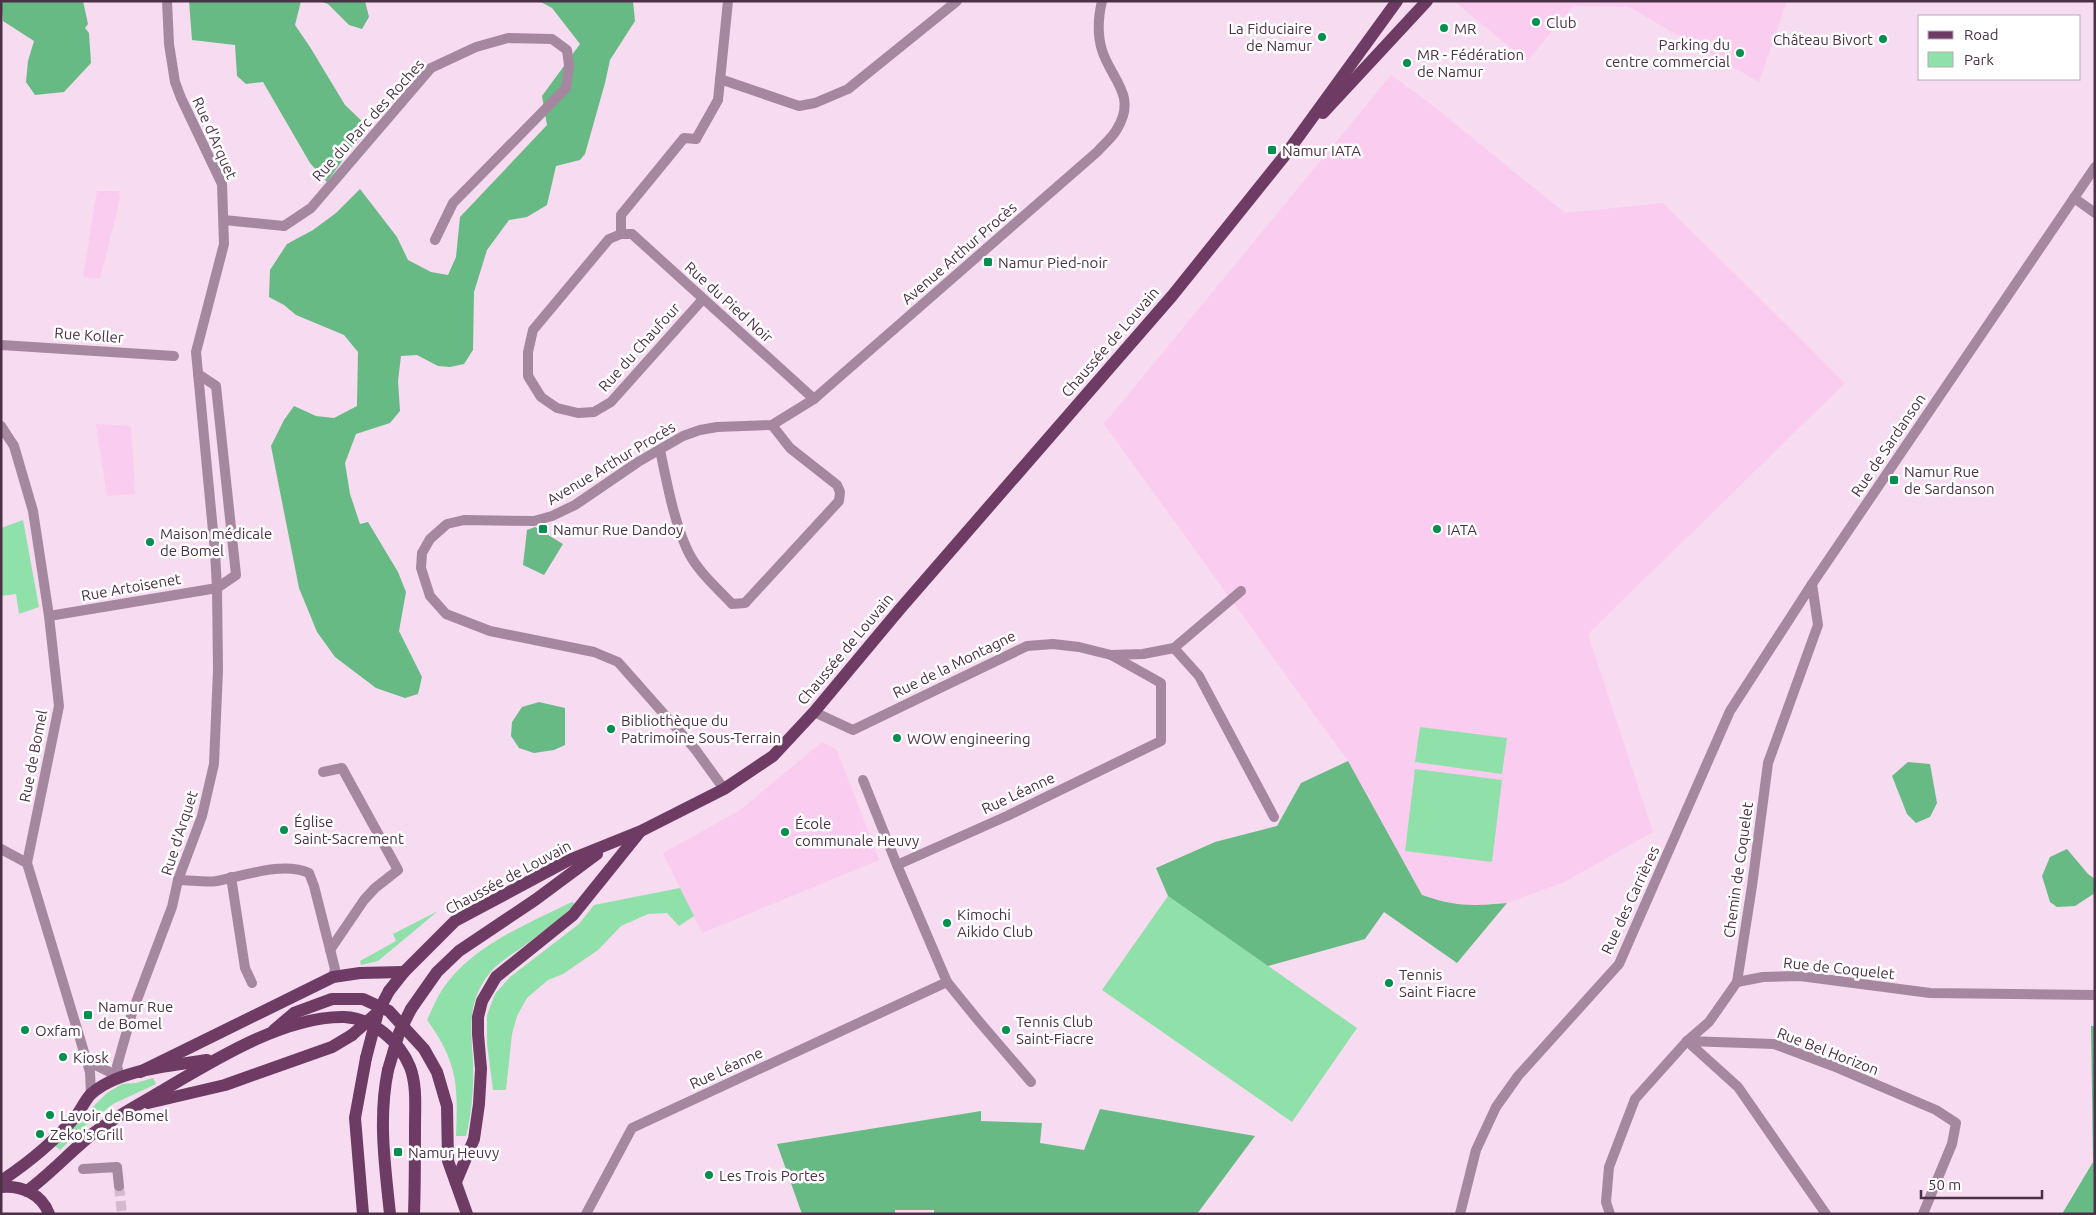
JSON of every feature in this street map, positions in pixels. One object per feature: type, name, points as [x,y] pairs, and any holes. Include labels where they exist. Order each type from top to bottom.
[{"type":"main road","name":"Chaussée de Louvain","points":[[363,1214],[354,1118],[359,1089],[378,1012],[404,972],[455,921],[569,860],[641,831],[724,789],[773,756],[814,712],[900,609],[1172,296],[1286,154],[1397,1]]},
{"type":"main road","name":"Chaussée de Louvain","points":[[1286,154],[1427,1]]},
{"type":"main road","points":[[456,1182],[474,1139],[481,1069],[478,1017],[482,1001],[496,978],[573,915],[641,831]]},
{"type":"main road","points":[[390,1214],[382,1126],[384,1087],[394,1046],[411,1009],[437,972],[458,951],[535,900],[609,845]]},
{"type":"main road","points":[[140,1072],[333,977],[360,973],[404,972]]},
{"type":"main road","points":[[268,1035],[294,1013],[332,999],[363,999],[389,1010],[424,1049],[437,1072],[446,1106],[448,1161],[467,1214]]},
{"type":"main road","points":[[138,1105],[225,1085],[332,1047],[352,1036],[378,1012]]},
{"type":"main road","points":[[27,1191],[91,1136],[138,1105],[217,1058],[268,1035],[300,1024],[346,1017],[367,1023],[386,1034],[403,1052],[411,1069],[416,1095],[414,1214]]},
{"type":"main road","points":[[1,1181],[24,1166],[47,1145],[76,1116],[91,1094],[120,1077],[217,1058]]},
{"type":"main road","points":[[1,1187],[17,1187],[27,1191],[39,1198],[50,1214]]},
{"type":"street","name":"Rue d'Arquet","points":[[120,1077],[117,1066],[132,1013],[172,908],[178,880],[202,816],[214,764],[218,670],[217,588],[196,352],[224,244],[222,184],[175,82],[169,44],[167,1]]},
{"type":"street","points":[[621,234],[621,215],[684,138],[696,139],[718,100],[728,1]]},
{"type":"street","points":[[720,79],[799,106],[815,103],[848,89],[957,1]]},
{"type":"street","name":"Avenue Arthur Procès","points":[[724,789],[695,749],[618,662],[594,652],[490,631],[446,614],[430,596],[421,568],[422,554],[430,539],[447,524],[464,520],[534,521],[552,516],[575,505],[638,462],[683,436],[717,427],[772,425],[814,399],[1097,152],[1118,129],[1125,108],[1121,85],[1102,51],[1098,20],[1102,1]]},
{"type":"street","name":"Rue du Parc des Roches","points":[[224,220],[284,226],[311,208],[431,68],[476,47],[508,38],[552,39],[567,50],[569,65],[566,88],[453,203],[435,240]]},
{"type":"street","name":"Rue de Sardanson","points":[[1812,584],[2095,167]]},
{"type":"street","points":[[2074,198],[2095,213]]},
{"type":"street","name":"Rue du Pied Noir","points":[[621,234],[632,234],[814,399]]},
{"type":"street","name":"Rue du Chaufour","points":[[621,234],[609,239],[533,330],[528,352],[528,376],[541,397],[557,408],[578,413],[594,412],[611,402],[703,299]]},
{"type":"street","name":"Rue Koller","points":[[1,345],[174,356]]},
{"type":"street","points":[[198,374],[216,386],[236,575],[217,588]]},
{"type":"street","points":[[660,450],[671,500],[686,549],[708,580],[732,604],[745,603],[839,501],[840,492],[837,485],[790,448],[772,425]]},
{"type":"street","name":"Rue de Bomel","points":[[1,426],[14,446],[33,511],[49,616],[59,706],[27,863],[87,1061],[90,1072],[91,1094]]},
{"type":"street","name":"Chemin de Coquelet","points":[[1737,982],[1768,763],[1818,625],[1812,584]]},
{"type":"street","name":"Rue des Carrières","points":[[1460,1214],[1476,1150],[1496,1107],[1518,1076],[1619,964],[1730,711],[1812,584]]},
{"type":"street","name":"Rue Artoisenet","points":[[49,616],[217,588]]},
{"type":"street","name":"Rue de la Montagne","points":[[814,712],[853,730],[1027,646],[1053,644],[1079,647],[1111,655],[1142,654],[1174,648],[1241,591]]},
{"type":"street","points":[[1174,648],[1199,676],[1274,817]]},
{"type":"street","name":"Rue Léanne","points":[[897,864],[1007,816],[1161,740],[1161,682],[1111,655]]},
{"type":"street","points":[[323,772],[342,768],[398,870],[375,888],[364,900],[330,950]]},
{"type":"street","points":[[863,780],[947,982],[1031,1082]]},
{"type":"street","points":[[1,849],[27,863]]},
{"type":"street","points":[[178,880],[215,881],[252,872],[289,868],[309,873],[335,970],[333,977]]},
{"type":"street","points":[[231,877],[245,968],[252,983]]},
{"type":"street","name":"Rue de Coquelet","points":[[1737,982],[1763,977],[1800,976],[1930,993],[2095,995]]},
{"type":"street","name":"Rue Léanne","points":[[586,1214],[632,1128],[947,982]]},
{"type":"street","points":[[1610,1214],[1606,1202],[1609,1167],[1635,1099],[1687,1040],[1709,1022],[1737,982]]},
{"type":"street","points":[[1687,1040],[1738,1087],[1826,1214]]},
{"type":"street","name":"Rue Bel Horizon","points":[[1687,1040],[1774,1044],[1833,1066],[1936,1110],[1956,1124],[1952,1144],[1924,1214]]},
{"type":"street","points":[[87,1061],[120,1077]]},
{"type":"street","points":[[83,1169],[117,1167],[119,1186]]},
{"type":"shaded area","points":[[1454,1],[1787,1],[1759,82],[1629,7],[1573,6],[1527,61]]},
{"type":"shaded area","name":"IATA","points":[[1391,75],[1428,102],[1565,213],[1663,203],[1845,383],[1588,634],[1653,832],[1564,882],[1507,903],[1464,906],[1443,903],[1422,895],[1348,761],[1104,424]]},
{"type":"shaded area","points":[[97,191],[119,191],[120,199],[100,279],[83,277]]},
{"type":"shaded area","points":[[96,424],[131,426],[135,494],[107,496]]},
{"type":"shaded area","name":"École communale Heuvy","points":[[822,742],[837,750],[879,860],[702,933],[663,853],[739,811]]},
{"type":"green space","points":[[1,1],[83,1],[88,24],[85,28],[89,33],[91,63],[64,92],[35,95],[26,82],[28,61],[34,41],[3,21]]},
{"type":"green space","points":[[189,1],[301,1],[295,25],[345,105],[367,126],[327,182],[310,163],[263,82],[246,84],[237,76],[235,45],[192,40]]},
{"type":"green space","points":[[319,1],[365,1],[369,17],[362,29],[349,25],[328,4]]},
{"type":"green space","points":[[539,1],[633,1],[635,21],[610,60],[585,154],[580,160],[556,166],[547,205],[527,217],[509,220],[487,250],[474,292],[473,350],[464,364],[450,367],[438,366],[417,355],[401,356],[398,381],[400,411],[390,423],[356,434],[345,463],[350,494],[360,524],[368,522],[398,572],[406,592],[399,631],[422,677],[418,694],[405,698],[376,688],[335,657],[317,632],[299,588],[271,446],[284,420],[294,406],[316,416],[334,418],[357,406],[358,352],[344,335],[296,315],[284,305],[269,297],[270,270],[287,244],[313,230],[336,213],[360,189],[397,237],[408,260],[431,272],[448,275],[456,257],[460,217],[547,125],[542,96],[580,44],[552,8]]},
{"type":"green space","points":[[23,520],[39,607],[19,614],[16,594],[1,596],[1,528]]},
{"type":"green space","points":[[535,527],[563,544],[544,575],[523,565],[527,530]]},
{"type":"green space","points":[[539,702],[565,708],[565,745],[554,750],[534,753],[519,748],[511,736],[512,722],[522,707]]},
{"type":"green space","points":[[1420,727],[1507,738],[1502,774],[1415,762]]},
{"type":"green space","points":[[1348,761],[1422,895],[1464,905],[1507,903],[1457,963],[1384,912],[1365,939],[1268,966],[1168,896],[1156,868],[1215,842],[1277,826],[1301,783]]},
{"type":"green space","points":[[1908,762],[1930,764],[1937,803],[1930,817],[1916,823],[1907,814],[1892,776]]},
{"type":"green space","points":[[1415,769],[1502,780],[1492,862],[1405,851]]},
{"type":"green space","points":[[2067,849],[2088,874],[2095,879],[2095,893],[2075,906],[2057,907],[2050,902],[2042,876],[2050,857]]},
{"type":"green space","points":[[680,888],[694,916],[679,926],[667,913],[648,914],[621,926],[598,950],[563,974],[548,980],[527,998],[517,1016],[512,1034],[506,1090],[493,1090],[487,1044],[487,1015],[495,994],[510,977],[579,924],[594,905]]},
{"type":"green space","points":[[1168,896],[1357,1028],[1292,1122],[1102,990]]},
{"type":"green space","points":[[572,902],[575,904],[557,921],[506,958],[489,974],[482,984],[474,1005],[471,1026],[473,1080],[470,1118],[466,1136],[456,1136],[457,1102],[454,1075],[445,1049],[427,1020],[436,1001],[454,974],[484,949],[519,928]]},
{"type":"green space","points":[[438,911],[378,961],[361,965],[360,961],[396,941],[393,934]]},
{"type":"green space","points":[[2091,1026],[2095,1026],[2095,1214],[2062,1214],[2093,1162]]},
{"type":"green space","points":[[153,1078],[156,1084],[113,1104],[86,1125],[60,1150],[54,1145],[107,1093],[122,1084],[136,1083]]},
{"type":"green space","points":[[1100,1109],[1255,1136],[1197,1214],[934,1214],[934,1210],[895,1210],[895,1214],[802,1214],[777,1144],[981,1111],[981,1121],[1042,1123],[1040,1143],[1084,1150]]},
{"type":"tunnel","points":[[119,1186],[122,1214]]},
{"type":"place","name":"Club","points":[[1536,22]]},
{"type":"place","name":"MR","points":[[1444,28]]},
{"type":"place","name":"La Fiduciaire de Namur","points":[[1322,37]]},
{"type":"place","name":"Château Bivort","points":[[1883,39]]},
{"type":"place","name":"Parking du centre commercial","points":[[1740,53]]},
{"type":"place","name":"MR - Fédération de Namur","points":[[1407,63]]},
{"type":"place","name":"Namur IATA","points":[[1272,150]]},
{"type":"place","name":"Namur Pied-noir","points":[[988,262]]},
{"type":"place","name":"Namur Rue de Sardanson","points":[[1894,480]]},
{"type":"place","name":"Namur Rue Dandoy","points":[[543,529]]},
{"type":"place","name":"IATA","points":[[1437,529]]},
{"type":"place","name":"Maison médicale de Bomel","points":[[150,542]]},
{"type":"place","name":"Bibliothèque du Patrimoine Sous-Terrain","points":[[611,729]]},
{"type":"place","name":"WOW engineering","points":[[897,738]]},
{"type":"place","name":"Église Saint-Sacrement","points":[[284,830]]},
{"type":"place","name":"École communale Heuvy","points":[[785,832]]},
{"type":"place","name":"Kimochi Aikido Club","points":[[947,923]]},
{"type":"place","name":"Tennis Saint Fiacre","points":[[1389,983]]},
{"type":"place","name":"Namur Rue de Bomel","points":[[88,1015]]},
{"type":"place","name":"Oxfam","points":[[25,1030]]},
{"type":"place","name":"Tennis Club Saint-Fiacre","points":[[1006,1030]]},
{"type":"place","name":"Kiosk","points":[[63,1057]]},
{"type":"place","name":"Lavoir de Bomel","points":[[50,1115]]},
{"type":"place","name":"Zeko's Grill","points":[[40,1134]]},
{"type":"place","name":"Namur Heuvy","points":[[398,1152]]},
{"type":"place","name":"Les Trois Portes","points":[[709,1175]]}]
